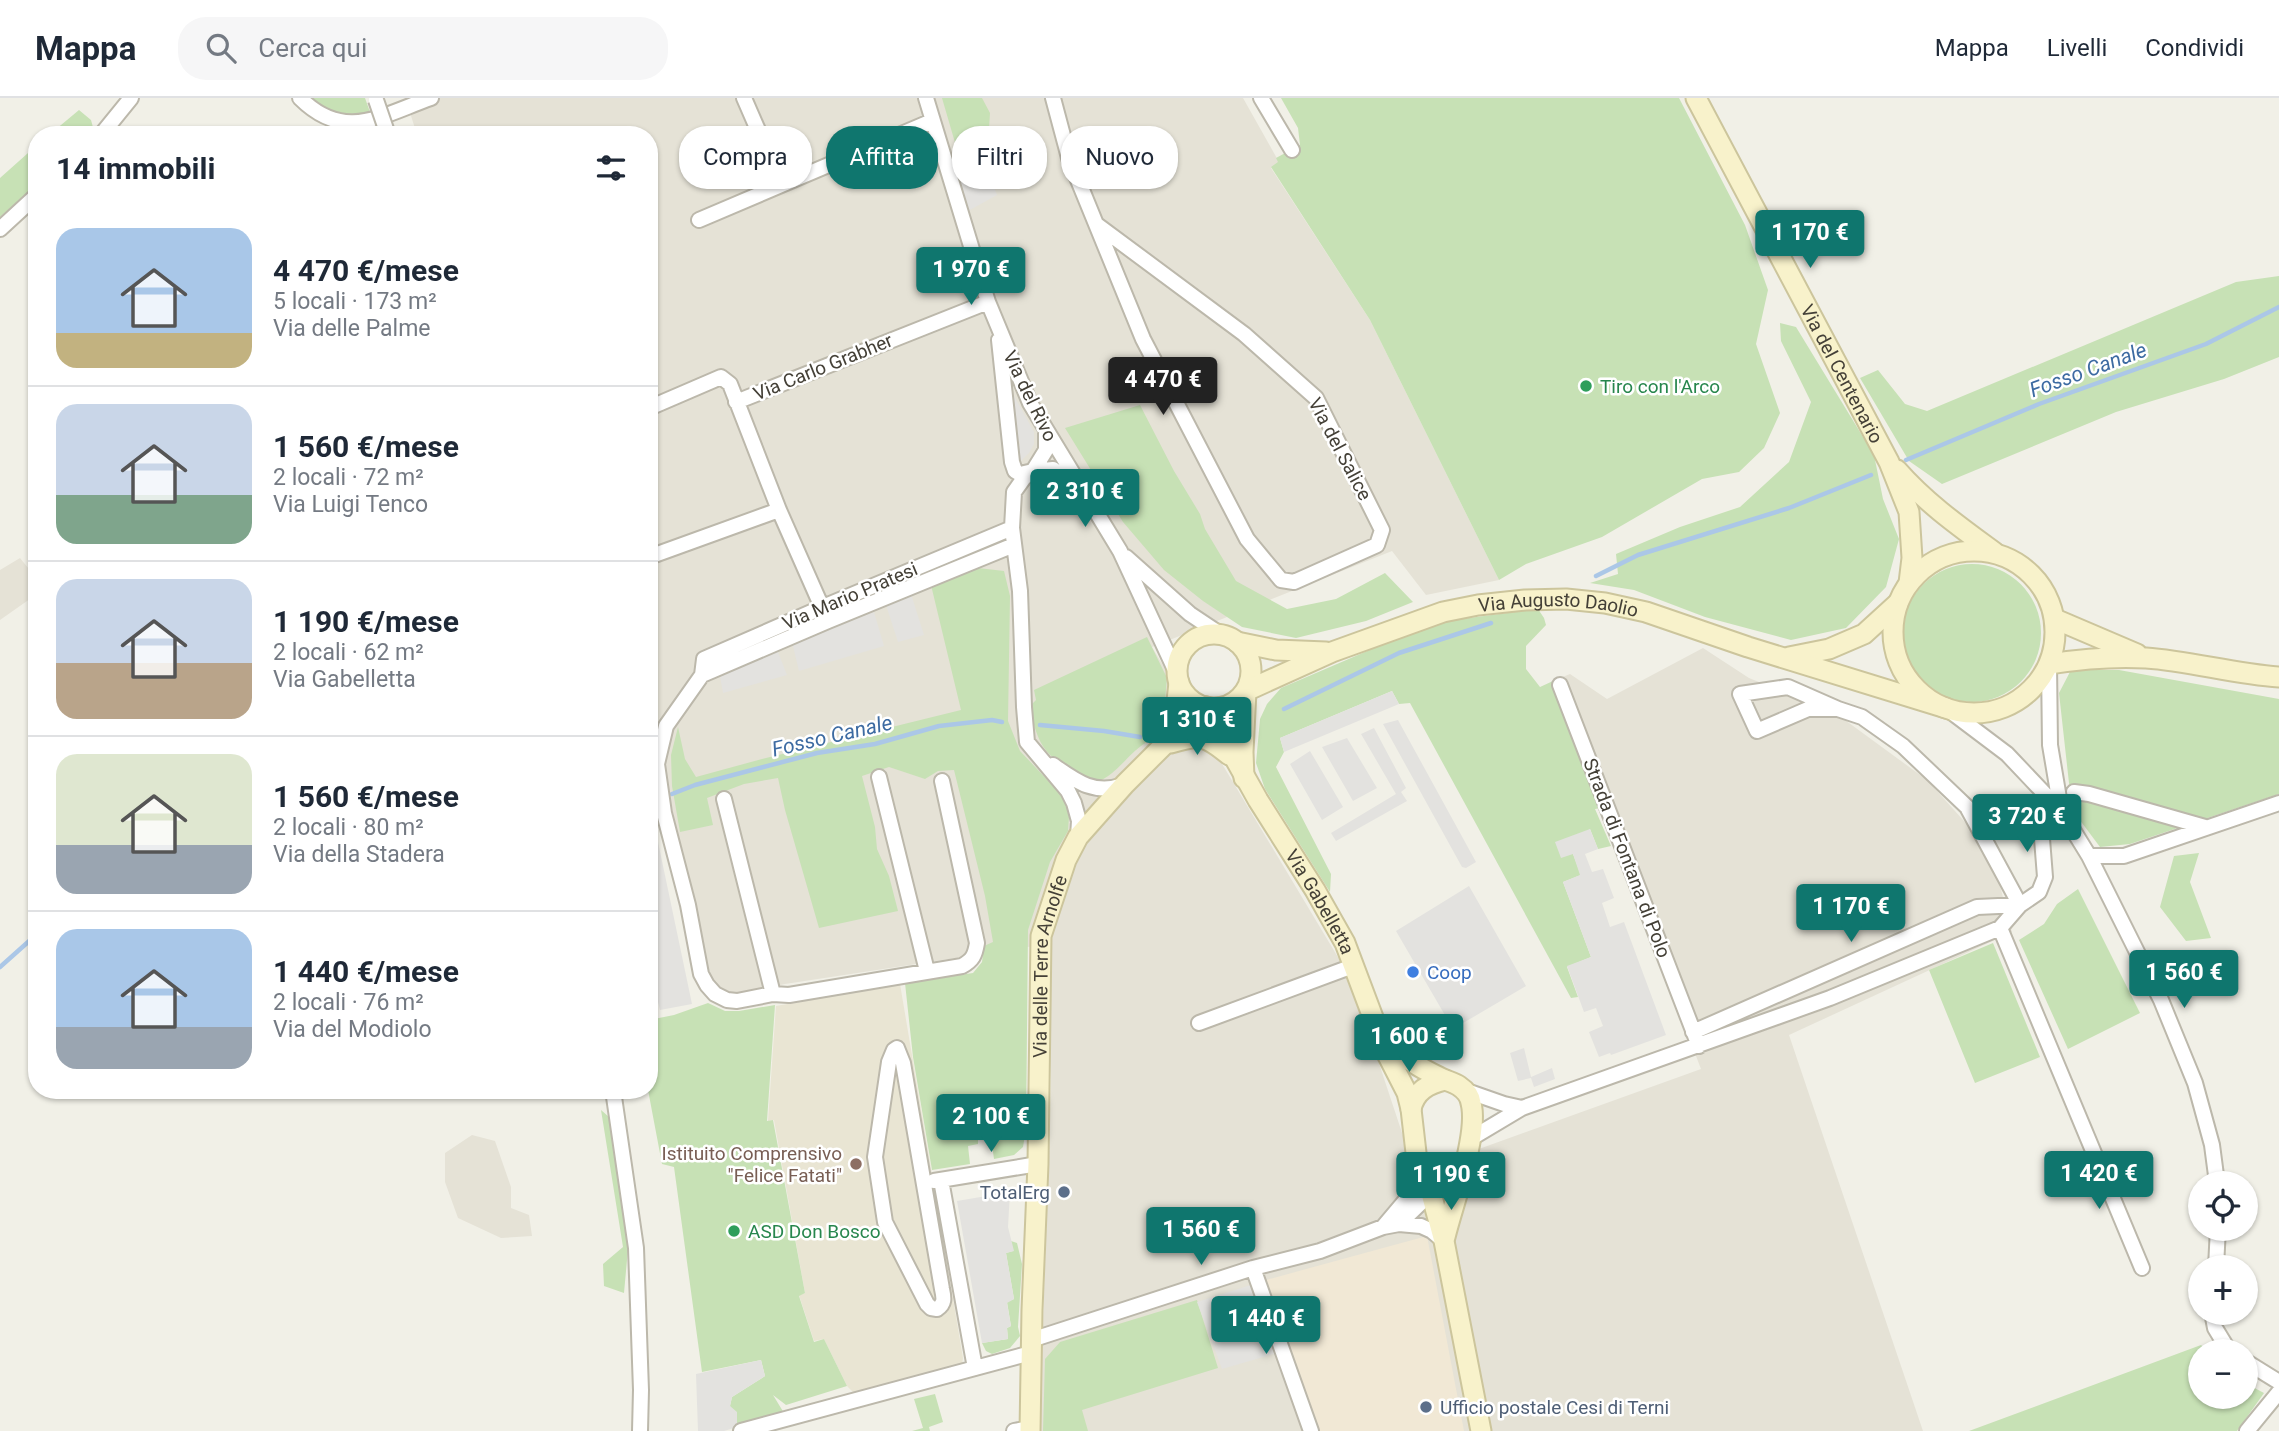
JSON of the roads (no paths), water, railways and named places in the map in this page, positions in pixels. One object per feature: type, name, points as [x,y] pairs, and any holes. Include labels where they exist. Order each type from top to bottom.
[{"type":"street","points":[[108,126],[131,98]]},
{"type":"street","points":[[300,98],[324,118],[356,124],[430,98]]},
{"type":"street","points":[[744,98],[756,126]]},
{"type":"street","name":"Via del Rivo","points":[[926,98],[988,302],[1030,403],[1081,489]]},
{"type":"street","points":[[1053,98],[1069,158],[1096,224]]},
{"type":"street","points":[[1261,98],[1292,149]]},
{"type":"street","name":"Via del Centenario","points":[[1696,98],[1889,462],[1909,512],[1912,558],[1909,583]]},
{"type":"street","points":[[375,99],[385,126]]},
{"type":"street","points":[[812,170],[932,121]]},
{"type":"street","points":[[699,220],[768,189]]},
{"type":"street","points":[[0,229],[28,203]]},
{"type":"street","name":"Via del Salice","points":[[1096,224],[1244,334],[1317,398],[1382,530],[1377,545],[1294,582],[1282,580],[1247,539],[1205,460],[1143,339],[1096,224]]},
{"type":"street","name":"Via Carlo Grabher","points":[[736,402],[988,302]]},
{"type":"street","points":[[998,326],[1015,471],[1020,474],[1053,469],[1081,489],[1120,551],[1189,699],[1206,708],[1229,706],[1246,691]]},
{"type":"street","name":"Via Carlo Grabher","points":[[658,404],[722,377],[730,384],[779,510],[825,614]]},
{"type":"street","points":[[1046,432],[1046,450],[1033,471],[1014,492],[1012,528],[1020,591],[1027,741],[1068,791],[1079,821],[1078,837]]},
{"type":"street","name":"Via del Centenario","points":[[1889,462],[1913,489],[1943,515],[1997,554]]},
{"type":"street","points":[[658,554],[779,510]]},
{"type":"street","name":"Via Mario Pratesi","points":[[825,614],[1012,528]]},
{"type":"street","name":"Via Mario Pratesi","points":[[658,760],[666,726],[702,675],[704,659],[1014,545]]},
{"type":"street","points":[[1120,551],[1190,614],[1246,652],[1251,665],[1251,678],[1246,691],[1244,778]]},
{"type":"street","points":[[2062,812],[2050,745],[2049,664],[2055,642],[2054,619],[2048,597],[2035,578],[2018,563],[1997,554],[1973,551],[1948,555],[1927,566],[1909,583],[1898,603],[1893,628],[1896,653],[1907,677],[1924,695],[1946,708],[2007,754],[2062,812],[2089,856],[2161,1000],[2195,1083],[2212,1146],[2215,1171]]},
{"type":"street","name":"Via Augusto Daolio","points":[[1246,691],[1332,652],[1443,612],[1478,604],[1566,599],[1605,603],[1646,612],[1748,647],[1946,708]]},
{"type":"street","name":"Via Augusto Daolio","points":[[1785,657],[1829,649],[1864,634],[1898,603]]},
{"type":"street","points":[[2054,619],[2148,658]]},
{"type":"street","points":[[1178,678],[1178,660],[1184,648],[1194,639],[1206,634],[1229,638]]},
{"type":"street","name":"Via Augusto Daolio","points":[[1229,638],[1276,650],[1332,652]]},
{"type":"street","points":[[1946,708],[1970,713],[1995,710],[2017,701],[2036,685],[2049,664],[2094,657],[2148,658],[2279,677]]},
{"type":"street","name":"Via delle Terre Arnolfe","points":[[1163,746],[1175,717],[1178,678]]},
{"type":"street","points":[[1244,728],[1255,698],[1273,678]]},
{"type":"street","name":"Strada di Fontana di Polo","points":[[1560,685],[1696,1039]]},
{"type":"street","points":[[1838,709],[1808,709],[1757,731],[1740,694],[1788,687],[1862,717],[1903,746],[1967,807],[2020,905]]},
{"type":"street","name":"Via delle Terre Arnolfe","points":[[1024,1430],[1031,1347],[1038,1164],[1041,936],[1066,860],[1078,837],[1125,784],[1206,708]]},
{"type":"street","name":"Via Gabelletta","points":[[1206,708],[1244,778],[1345,943],[1386,1052],[1407,1093],[1425,1186],[1444,1241],[1481,1431]]},
{"type":"street","name":"Via delle Terre Arnolfe","points":[[1163,746],[1195,736],[1213,741],[1233,758]]},
{"type":"street","points":[[1038,755],[1071,778],[1090,787],[1109,790],[1125,784]]},
{"type":"street","name":"Via Mario Pratesi","points":[[658,772],[663,813],[688,905],[701,974],[706,985],[715,994],[737,1001],[962,966],[974,956],[977,943],[942,781]]},
{"type":"street","points":[[879,777],[927,971]]},
{"type":"street","points":[[2074,792],[2205,827]]},
{"type":"street","points":[[724,799],[773,994]]},
{"type":"street","points":[[2089,856],[2124,856],[2279,803]]},
{"type":"street","points":[[1696,1039],[1830,998],[2000,928],[2020,905],[2039,892],[2045,877],[2041,826],[2044,815]]},
{"type":"street","points":[[1470,1139],[1522,1108],[1696,1039],[1977,907],[2020,905]]},
{"type":"street","points":[[2000,928],[2142,1268]]},
{"type":"street","points":[[1199,1023],[1353,966]]},
{"type":"street","name":"Via Gabelletta","points":[[1380,1032],[1400,1055],[1416,1066],[1455,1083],[1471,1100],[1470,1139],[1444,1241]]},
{"type":"street","points":[[897,1048],[903,1063],[922,1183],[944,1301],[937,1309],[927,1304],[885,1222],[875,1157],[890,1058],[897,1048]]},
{"type":"street","points":[[1411,1109],[1420,1091],[1431,1083],[1445,1080]]},
{"type":"street","points":[[1464,1090],[1522,1108]]},
{"type":"street","points":[[614,1099],[636,1248],[640,1431]]},
{"type":"street","points":[[922,1183],[1038,1164]]},
{"type":"street","points":[[941,1180],[975,1368]]},
{"type":"street","points":[[1399,1224],[1425,1186]]},
{"type":"street","points":[[1383,1227],[1410,1195],[1425,1186],[1450,1191],[1458,1186]]},
{"type":"street","points":[[741,1431],[975,1368],[1254,1268],[1320,1251],[1383,1227],[1399,1224],[1421,1226],[1444,1241]]},
{"type":"street","points":[[1254,1268],[1311,1431]]},
{"type":"street","points":[[2258,1370],[2279,1382]]},
{"type":"street","points":[[2247,1431],[2279,1392]]},
{"type":"waterway","name":"Fosso Canale","points":[[1906,460],[2039,404],[2206,344],[2279,307]]},
{"type":"waterway","name":"Fosso Canale","points":[[1596,576],[1638,555],[1789,508],[1871,475]]},
{"type":"waterway","name":"Fosso Canale","points":[[1284,709],[1399,653],[1491,623]]},
{"type":"waterway","name":"Fosso Canale","points":[[672,794],[695,785],[817,753],[875,744],[939,726],[992,720],[1002,722]]},
{"type":"waterway","name":"Fosso Canale","points":[[1040,725],[1140,737]]},
{"type":"waterway","name":"Fosso Canale","points":[[0,967],[28,942]]},
{"type":"place","name":"Tiro con l'Arco","points":[[1586,386]]},
{"type":"place","name":"Coop","points":[[1413,972]]},
{"type":"place","name":"Istituito Comprensivo \"Felice Fatati\"","points":[[856,1164]]},
{"type":"place","name":"TotalErg","points":[[1064,1192]]},
{"type":"place","name":"ASD Don Bosco","points":[[734,1231]]},
{"type":"place","name":"Ufficio postale Cesi di Terni","points":[[1426,1407]]}]
